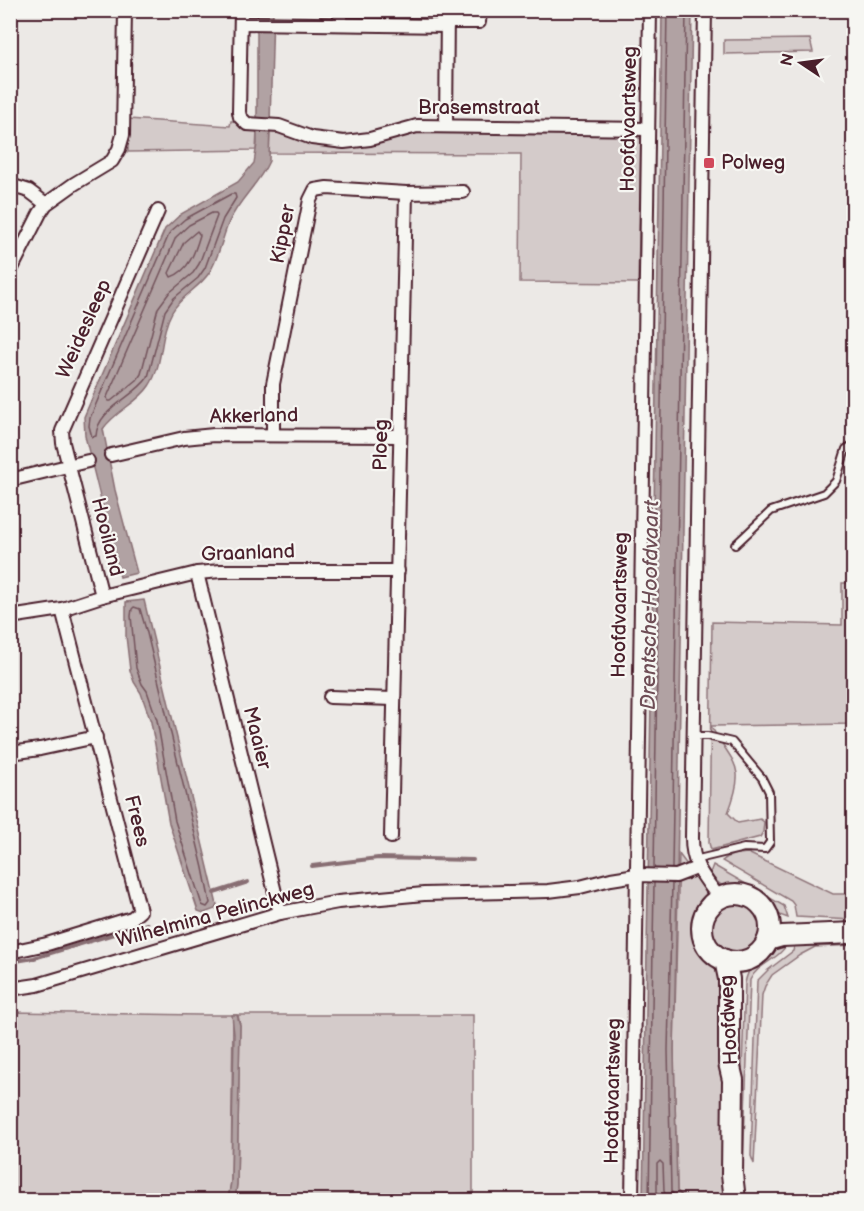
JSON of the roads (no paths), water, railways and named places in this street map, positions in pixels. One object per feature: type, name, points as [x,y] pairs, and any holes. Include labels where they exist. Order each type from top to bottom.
[{"type":"main road","points":[[739,894],[749,897],[765,909],[769,918],[768,940],[756,956],[746,961],[735,962],[715,955],[703,936],[702,926],[705,915],[720,898],[729,895],[739,894]]},
{"type":"main road","points":[[769,918],[792,923],[854,926]]},
{"type":"main road","points":[[768,940],[782,936],[854,933]]},
{"type":"main road","name":"Hoofdweg","points":[[725,960],[729,979],[729,1063],[733,1080],[732,1174],[735,1200]]},
{"type":"main road","name":"Hoofdweg","points":[[733,1080],[738,1064],[741,982],[746,961]]},
{"type":"street","points":[[10,272],[46,204],[112,160],[119,149],[123,135],[125,10]]},
{"type":"street","points":[[306,24],[307,10]]},
{"type":"street","points":[[340,10],[340,24]]},
{"type":"street","points":[[241,17],[256,23],[340,24],[447,20],[479,22],[480,10]]},
{"type":"street","name":"Hoofdvaartsweg","points":[[632,1200],[641,875],[650,10]]},
{"type":"street","points":[[705,10],[692,838],[695,864],[720,898]]},
{"type":"street","name":"Brasemstraat","points":[[241,17],[239,112],[243,121],[271,124],[312,138],[344,142],[370,139],[417,126],[648,129]]},
{"type":"street","points":[[446,126],[447,20]]},
{"type":"street","points":[[10,185],[29,191],[46,204]]},
{"type":"street","name":"Kipper","points":[[273,434],[273,384],[310,200],[315,190],[327,188],[406,193],[463,192]]},
{"type":"street","name":"Ploeg","points":[[391,837],[406,193]]},
{"type":"street","name":"Weidesleep","points":[[69,466],[63,443],[64,422],[158,211]]},
{"type":"street","name":"Akkerland","points":[[111,455],[184,438],[214,435],[400,435]]},
{"type":"street","points":[[10,480],[88,461]]},
{"type":"street","name":"Hooiland","points":[[10,617],[62,609],[102,596],[69,466]]},
{"type":"street","name":"Graanland","points":[[102,596],[197,573],[220,571],[398,571]]},
{"type":"street","name":"Maaier","points":[[197,573],[280,913]]},
{"type":"street","name":"Frees","points":[[10,952],[47,944],[132,918],[140,911],[62,609]]},
{"type":"street","points":[[330,697],[394,699]]},
{"type":"street","points":[[10,753],[96,737]]},
{"type":"street","points":[[10,799],[10,823]]},
{"type":"street","name":"Wilhelmina Pelinckweg","points":[[10,989],[38,985],[280,913],[338,902],[388,896],[548,891],[641,875],[676,876],[695,864]]},
{"type":"lane","points":[[735,546],[771,511],[824,493],[836,481],[846,449],[854,444]]},
{"type":"lane","points":[[693,736],[707,736],[732,742],[762,778],[770,792],[770,842],[765,849],[744,848],[695,864]]},
{"type":"water","points":[[692,10],[674,1050],[677,1191],[686,1200],[643,1200],[662,11]]},
{"type":"water","points":[[257,11],[273,11],[269,161],[233,214],[209,273],[172,312],[165,330],[157,368],[149,386],[103,429],[115,490],[137,573],[120,577],[85,436],[84,417],[165,229],[181,214],[238,182],[254,163],[257,144]]},
{"type":"water","points":[[144,600],[217,905],[215,909],[204,913],[198,911],[169,823],[151,722],[130,670],[126,636],[126,602]]},
{"type":"water","points":[[232,1015],[237,1015],[240,1025],[237,1184],[235,1200],[228,1200],[231,1182],[234,1034]]},
{"type":"waterway","points":[[312,866],[378,858],[473,860]]},
{"type":"waterway","points":[[214,893],[248,882]]},
{"type":"waterway","points":[[10,962],[34,958],[147,924]]},
{"type":"place","name":"Polweg","points":[[709,163]]},
{"type":"water label","name":"Drentsche Hoofdvaart","points":[[650,605]]}]
